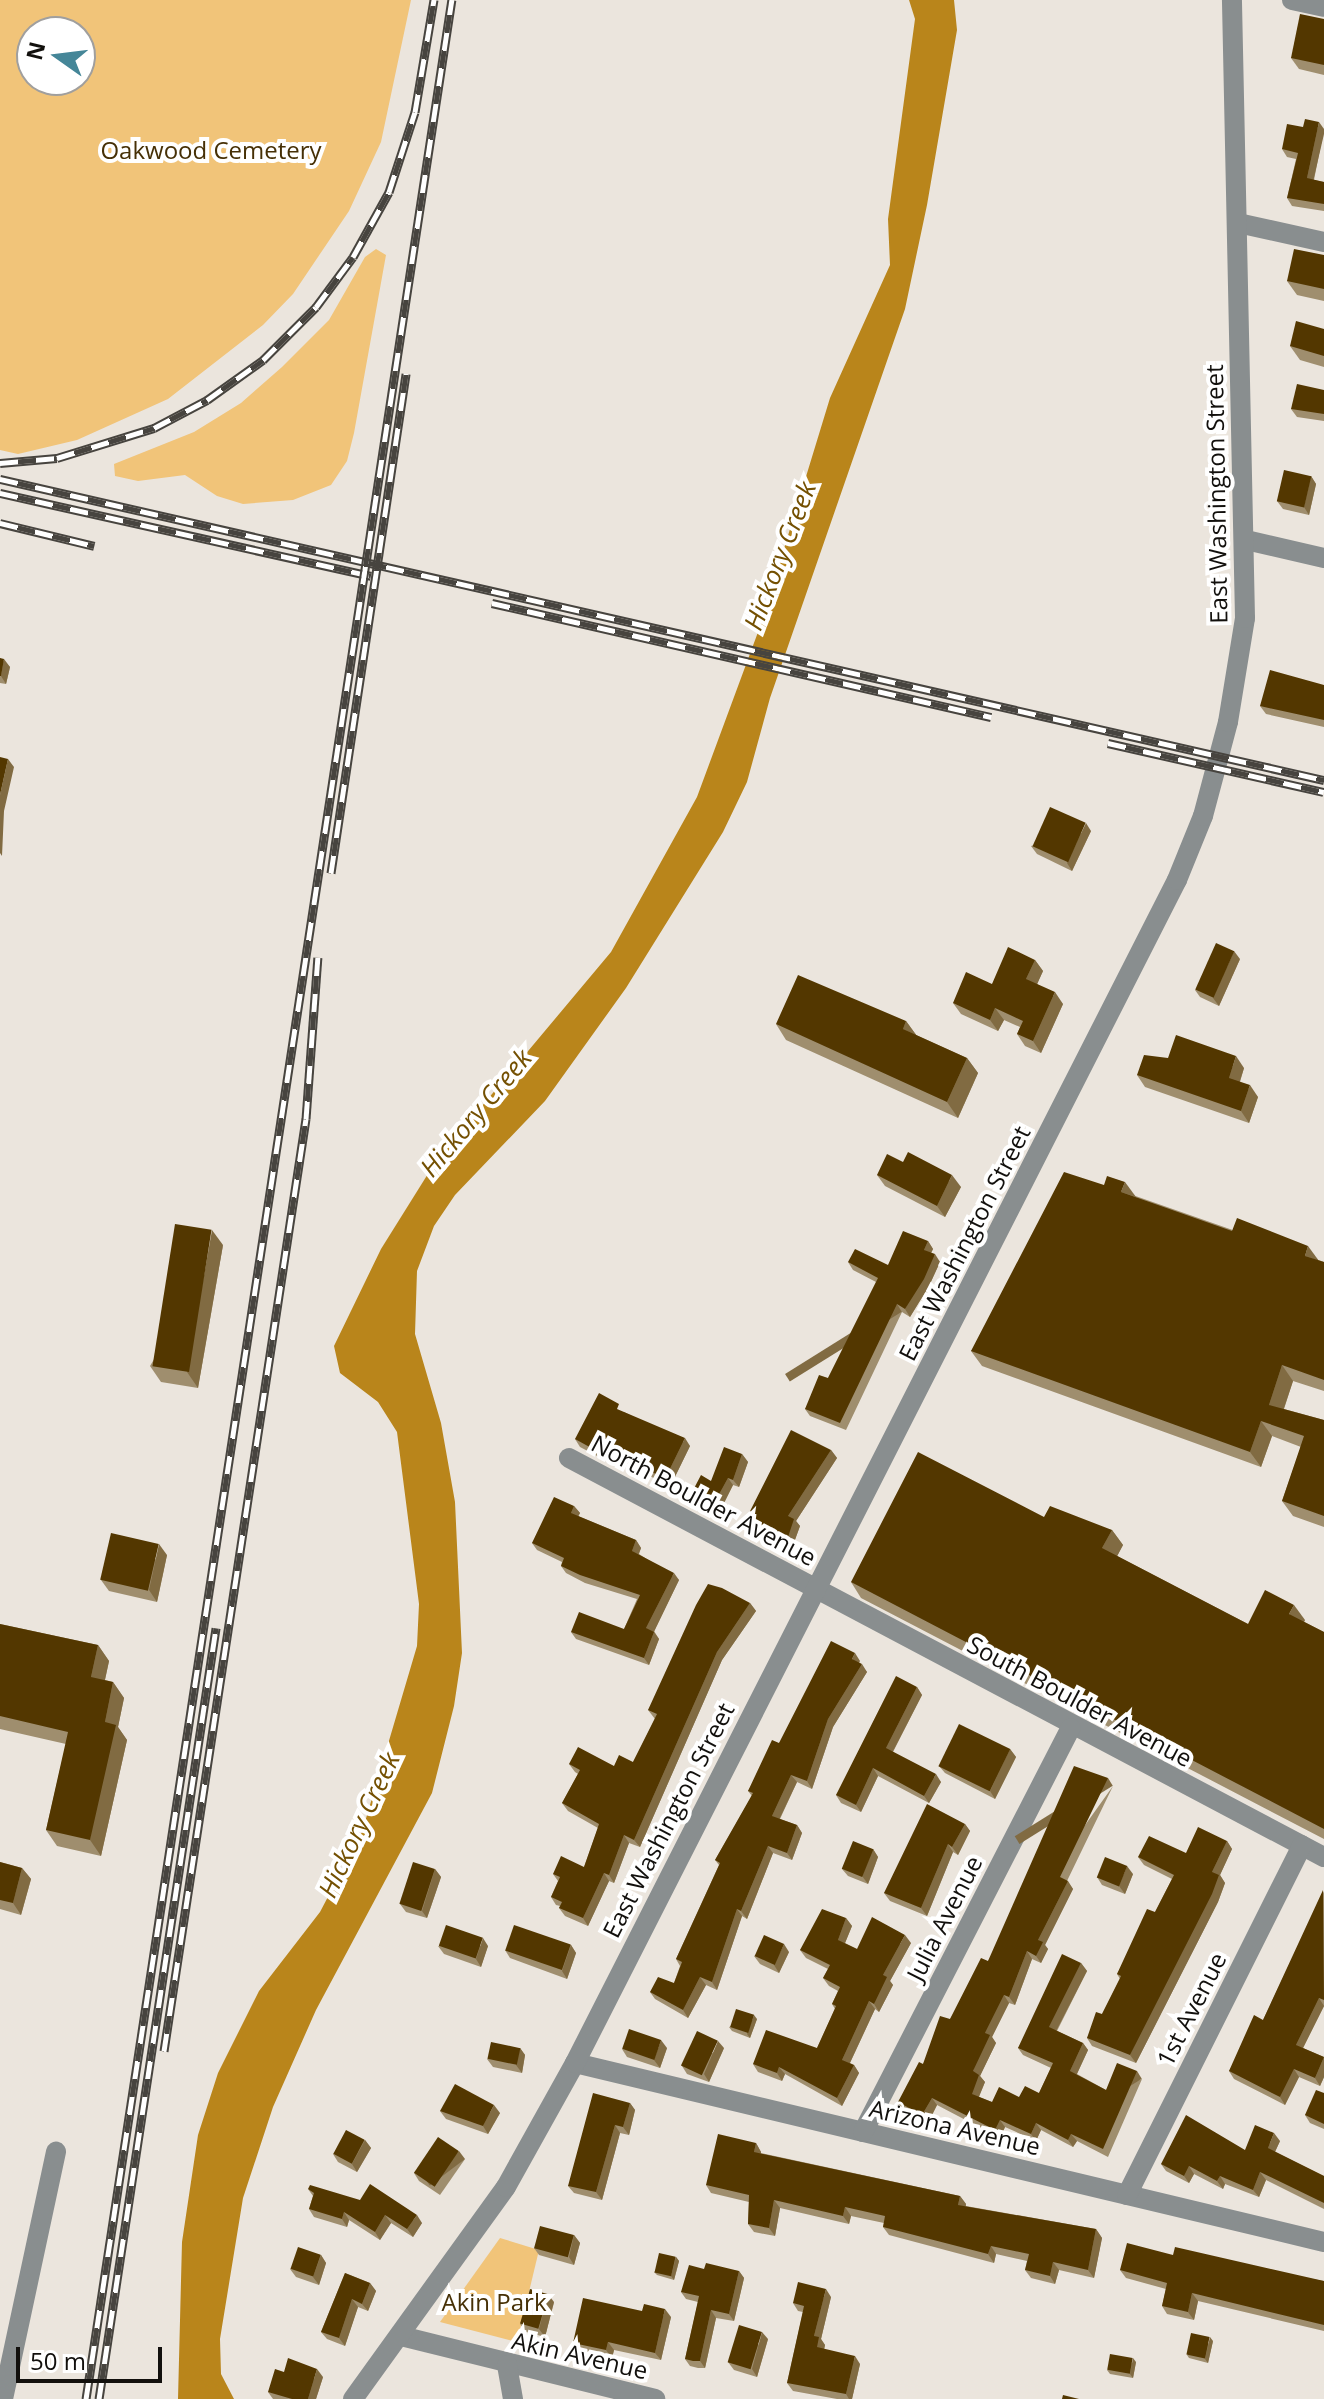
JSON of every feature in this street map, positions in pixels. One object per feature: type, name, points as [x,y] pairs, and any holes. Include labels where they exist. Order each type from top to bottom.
[{"type":"street","name":"East Washington Street","points":[[353,2399],[506,2187],[575,2063],[814,1588],[1177,880],[1203,816],[1236,686],[1245,618],[1246,540],[1232,0]]},
{"type":"street","points":[[1292,0],[1324,7]]},
{"type":"street","points":[[1238,223],[1324,242]]},
{"type":"street","points":[[1246,540],[1324,558]]},
{"type":"street","name":"North Boulder Avenue","points":[[569,1458],[814,1588]]},
{"type":"street","name":"South Boulder Avenue","points":[[814,1588],[1071,1728],[1324,1857]]},
{"type":"street","name":"Julia Avenue","points":[[863,2132],[1071,1728]]},
{"type":"street","name":"1st Avenue","points":[[1127,2195],[1302,1845]]},
{"type":"street","name":"Arizona Avenue","points":[[575,2063],[1324,2242]]},
{"type":"street","points":[[3,2399],[56,2152]]},
{"type":"street","name":"Akin Avenue","points":[[401,2336],[507,2365],[655,2399]]},
{"type":"street","points":[[507,2365],[513,2399]]},
{"type":"green space","name":"Oakwood Cemetery","points":[[0,0],[411,0],[381,142],[349,211],[293,294],[263,325],[168,399],[77,440],[18,454],[0,450]]},
{"type":"green space","points":[[376,249],[386,255],[354,433],[347,461],[331,485],[293,500],[243,504],[217,496],[185,475],[138,481],[115,476],[114,464],[194,432],[241,403],[329,320],[365,257]]},
{"type":"green space","name":"Akin Park","points":[[500,2238],[539,2250],[517,2342],[440,2322]]},
{"type":"shaded area","points":[[909,0],[954,0],[957,30],[927,205],[905,309],[770,698],[747,782],[723,832],[626,988],[545,1101],[455,1195],[434,1226],[417,1271],[415,1334],[441,1423],[455,1502],[462,1653],[454,1706],[432,1793],[316,2010],[273,2107],[243,2198],[220,2339],[221,2374],[234,2399],[178,2399],[182,2242],[198,2135],[218,2073],[259,1991],[320,1912],[362,1832],[417,1646],[419,1604],[397,1432],[378,1402],[340,1373],[334,1346],[381,1249],[436,1161],[611,952],[697,797],[761,624],[830,398],[890,265],[888,219],[915,19]]},
{"type":"building","points":[[1300,14],[1324,19],[1324,65],[1291,58]]},
{"type":"building","points":[[1305,119],[1319,122],[1307,178],[1324,182],[1324,204],[1287,198],[1298,153],[1282,149],[1287,124],[1303,127]]},
{"type":"building","points":[[1294,249],[1324,255],[1324,289],[1287,281]]},
{"type":"building","points":[[1296,321],[1324,329],[1324,356],[1290,346]]},
{"type":"building","points":[[1297,384],[1324,390],[1324,414],[1291,409]]},
{"type":"building","points":[[1284,470],[1311,476],[1304,507],[1277,501]]},
{"type":"building","points":[[0,658],[4,659],[1,676],[0,676]]},
{"type":"building","points":[[1270,670],[1324,685],[1324,720],[1260,706]]},
{"type":"building","points":[[0,757],[8,759],[0,795]]},
{"type":"building","points":[[1050,807],[1086,823],[1068,862],[1033,846]]},
{"type":"building","points":[[1216,943],[1234,951],[1214,998],[1195,990]]},
{"type":"building","points":[[1008,947],[1035,960],[1026,979],[1055,992],[1033,1041],[1017,1034],[1023,1021],[995,1008],[990,1020],[953,1003],[966,972],[992,984]]},
{"type":"building","points":[[798,975],[906,1021],[903,1029],[967,1058],[947,1102],[776,1024]]},
{"type":"building","points":[[1176,1035],[1236,1056],[1229,1078],[1250,1085],[1241,1111],[1137,1075],[1144,1055],[1168,1058]]},
{"type":"building","points":[[908,1152],[952,1175],[937,1206],[877,1175],[887,1154],[903,1162]]},
{"type":"building","points":[[1064,1172],[1104,1185],[1107,1176],[1125,1182],[1121,1192],[1232,1231],[1237,1218],[1308,1246],[1305,1256],[1324,1262],[1324,1380],[1282,1365],[1269,1405],[1324,1420],[1324,1516],[1282,1501],[1304,1436],[1261,1421],[1250,1452],[971,1351]]},
{"type":"building","points":[[175,1224],[212,1230],[189,1372],[152,1366]]},
{"type":"building","points":[[903,1231],[928,1241],[924,1250],[935,1254],[924,1279],[905,1309],[897,1304],[840,1423],[805,1409],[819,1375],[828,1378],[878,1278],[848,1262],[855,1249],[888,1265]]},
{"type":"building","points":[[599,1393],[619,1404],[617,1409],[685,1438],[665,1479],[598,1443],[595,1450],[575,1439]]},
{"type":"building","points":[[791,1430],[831,1450],[788,1516],[794,1519],[787,1540],[743,1525]]},
{"type":"building","points":[[724,1447],[742,1454],[733,1480],[728,1478],[711,1509],[690,1496],[701,1475],[711,1481]]},
{"type":"building","points":[[918,1452],[1044,1517],[1050,1506],[1112,1530],[1102,1548],[1248,1624],[1265,1590],[1294,1605],[1289,1614],[1324,1632],[1324,1829],[851,1582]]},
{"type":"building","points":[[554,1497],[574,1506],[571,1513],[636,1540],[632,1551],[674,1573],[646,1628],[654,1632],[644,1658],[571,1632],[579,1612],[624,1629],[640,1595],[561,1566],[564,1558],[532,1543]]},
{"type":"building","points":[[111,1533],[159,1544],[148,1591],[100,1580]]},
{"type":"building","points":[[708,1584],[750,1603],[717,1652],[634,1840],[624,1835],[609,1875],[604,1873],[583,1918],[559,1908],[562,1902],[551,1897],[560,1877],[553,1874],[561,1856],[584,1867],[599,1824],[562,1803],[580,1770],[569,1764],[578,1747],[614,1766],[619,1755],[633,1762],[657,1714],[648,1710]]},
{"type":"building","points":[[0,1624],[98,1645],[91,1677],[113,1682],[105,1722],[116,1725],[90,1840],[46,1830],[68,1732],[0,1716]]},
{"type":"building","points":[[831,1641],[855,1653],[852,1659],[862,1664],[828,1719],[807,1781],[791,1775],[772,1816],[797,1825],[787,1853],[768,1846],[741,1911],[737,1909],[712,1982],[700,1977],[683,2010],[650,1992],[658,1977],[674,1983],[682,1962],[676,1959],[720,1863],[715,1860],[753,1793],[748,1791],[772,1740],[779,1743]]},
{"type":"building","points":[[896,1676],[917,1687],[886,1748],[936,1774],[924,1796],[873,1768],[856,1805],[836,1795]]},
{"type":"building","points":[[959,1724],[1010,1749],[990,1791],[938,1766]]},
{"type":"building","points":[[1074,1766],[1108,1778],[1060,1877],[1068,1881],[1038,1940],[1043,1942],[1036,1956],[1027,1951],[1009,1997],[1004,1995],[985,2033],[990,2035],[973,2071],[979,2075],[972,2094],[992,2102],[999,2087],[1019,2097],[1025,2086],[1039,2093],[1053,2063],[1018,2048],[1062,1954],[1081,1963],[1049,2027],[1083,2043],[1070,2071],[1106,2090],[1117,2063],[1137,2071],[1103,2149],[1071,2134],[1068,2140],[1036,2123],[1031,2134],[1000,2120],[995,2130],[932,2098],[922,2115],[898,2102],[919,2062],[923,2064],[940,2016],[950,2019],[981,1958],[988,1961]]},
{"type":"building","points":[[927,1804],[965,1824],[952,1847],[948,1844],[921,1908],[884,1893]]},
{"type":"building","points":[[1198,1827],[1227,1841],[1212,1872],[1219,1875],[1130,2055],[1087,2038],[1096,2012],[1102,2014],[1121,1976],[1117,1974],[1147,1909],[1155,1912],[1174,1875],[1138,1857],[1149,1836],[1186,1853]]},
{"type":"building","points":[[853,1841],[873,1849],[862,1877],[842,1869]]},
{"type":"building","points":[[1105,1857],[1127,1866],[1119,1886],[1097,1877]]},
{"type":"building","points":[[0,1862],[22,1868],[13,1903],[0,1900]]},
{"type":"building","points":[[413,1862],[435,1869],[421,1911],[399,1904]]},
{"type":"building","points":[[1323,1890],[1324,2000],[1319,1998],[1296,2045],[1324,2057],[1315,2078],[1294,2069],[1280,2097],[1229,2071],[1254,2015],[1263,2020]]},
{"type":"building","points":[[822,1909],[846,1918],[838,1940],[857,1949],[872,1917],[905,1935],[883,1975],[887,1977],[874,2004],[869,2001],[842,2060],[854,2065],[837,2098],[779,2067],[777,2073],[753,2064],[766,2030],[817,2048],[836,2006],[832,2004],[840,1987],[823,1978],[830,1965],[800,1950]]},
{"type":"building","points":[[446,1925],[483,1938],[476,1958],[439,1946]]},
{"type":"building","points":[[514,1925],[571,1945],[562,1970],[505,1951]]},
{"type":"building","points":[[764,1935],[784,1944],[775,1965],[755,1956]]},
{"type":"building","points":[[736,2009],[754,2015],[748,2033],[730,2027]]},
{"type":"building","points":[[629,2029],[661,2040],[654,2060],[622,2049]]},
{"type":"building","points":[[697,2031],[718,2041],[702,2075],[681,2065]]},
{"type":"building","points":[[491,2042],[520,2048],[517,2065],[487,2059]]},
{"type":"building","points":[[455,2084],[494,2105],[483,2126],[440,2111]]},
{"type":"building","points":[[1316,2090],[1324,2093],[1324,2124],[1305,2115]]},
{"type":"building","points":[[593,2093],[630,2103],[623,2127],[615,2125],[596,2192],[568,2186]]},
{"type":"building","points":[[1186,2115],[1245,2150],[1255,2125],[1274,2133],[1268,2148],[1324,2176],[1324,2203],[1260,2172],[1253,2190],[1220,2176],[1217,2181],[1189,2166],[1184,2176],[1161,2164]]},
{"type":"building","points":[[346,2130],[365,2140],[352,2164],[333,2154]]},
{"type":"building","points":[[718,2134],[756,2143],[754,2152],[960,2196],[958,2205],[1096,2229],[1088,2270],[1053,2262],[1050,2276],[1025,2270],[1029,2254],[991,2246],[988,2254],[883,2227],[885,2216],[845,2207],[843,2216],[774,2200],[769,2228],[748,2224],[749,2195],[706,2185]]},
{"type":"building","points":[[438,2137],[459,2151],[435,2187],[414,2173]]},
{"type":"building","points":[[370,2184],[417,2215],[407,2229],[385,2215],[375,2232],[344,2212],[342,2219],[309,2209],[314,2193],[308,2189],[310,2185],[360,2200]]},
{"type":"building","points":[[540,2226],[574,2235],[568,2257],[534,2248]]},
{"type":"building","points":[[1127,2243],[1173,2255],[1175,2247],[1324,2281],[1324,2325],[1192,2293],[1188,2312],[1162,2306],[1167,2283],[1120,2270]]},
{"type":"building","points":[[298,2247],[321,2255],[313,2277],[291,2269]]},
{"type":"building","points":[[659,2253],[676,2257],[671,2276],[655,2272]]},
{"type":"building","points":[[706,2263],[739,2271],[729,2314],[711,2310],[700,2361],[693,2361],[685,2359],[699,2296],[681,2292],[689,2265],[704,2269]]},
{"type":"building","points":[[345,2273],[370,2283],[362,2304],[352,2299],[339,2338],[321,2332]]},
{"type":"building","points":[[798,2282],[826,2289],[814,2336],[819,2337],[817,2347],[855,2356],[846,2394],[787,2383],[804,2306],[793,2303]]},
{"type":"building","points":[[530,2289],[548,2294],[538,2329],[520,2324]]},
{"type":"building","points":[[583,2298],[642,2311],[644,2304],[665,2309],[655,2353],[608,2342],[606,2350],[573,2343]]},
{"type":"building","points":[[739,2325],[762,2332],[751,2369],[728,2362]]},
{"type":"building","points":[[1191,2333],[1210,2337],[1205,2358],[1186,2355]]},
{"type":"building","points":[[1110,2354],[1133,2358],[1130,2374],[1107,2370]]},
{"type":"building","points":[[288,2358],[317,2369],[308,2399],[292,2399],[268,2392],[275,2369],[284,2372]]},
{"type":"railway","points":[[0,463],[57,458],[154,428],[207,400],[263,360],[316,307],[353,257],[389,192],[415,112],[434,0]]},
{"type":"railway","points":[[86,2399],[452,0]]},
{"type":"railway","points":[[331,873],[406,374]]},
{"type":"railway","points":[[0,479],[1324,780]]},
{"type":"railway","points":[[0,493],[371,576]]},
{"type":"railway","points":[[0,523],[94,546]]},
{"type":"railway","points":[[492,603],[991,717]]},
{"type":"railway","points":[[1108,743],[1324,792]]},
{"type":"railway","points":[[164,2051],[306,1119],[318,957]]},
{"type":"railway","points":[[99,2399],[216,1628]]},
{"type":"water label","name":"Hickory Creek","points":[[780,556]]},
{"type":"water label","name":"Hickory Creek","points":[[476,1113]]},
{"type":"water label","name":"Hickory Creek","points":[[359,1825]]}]
